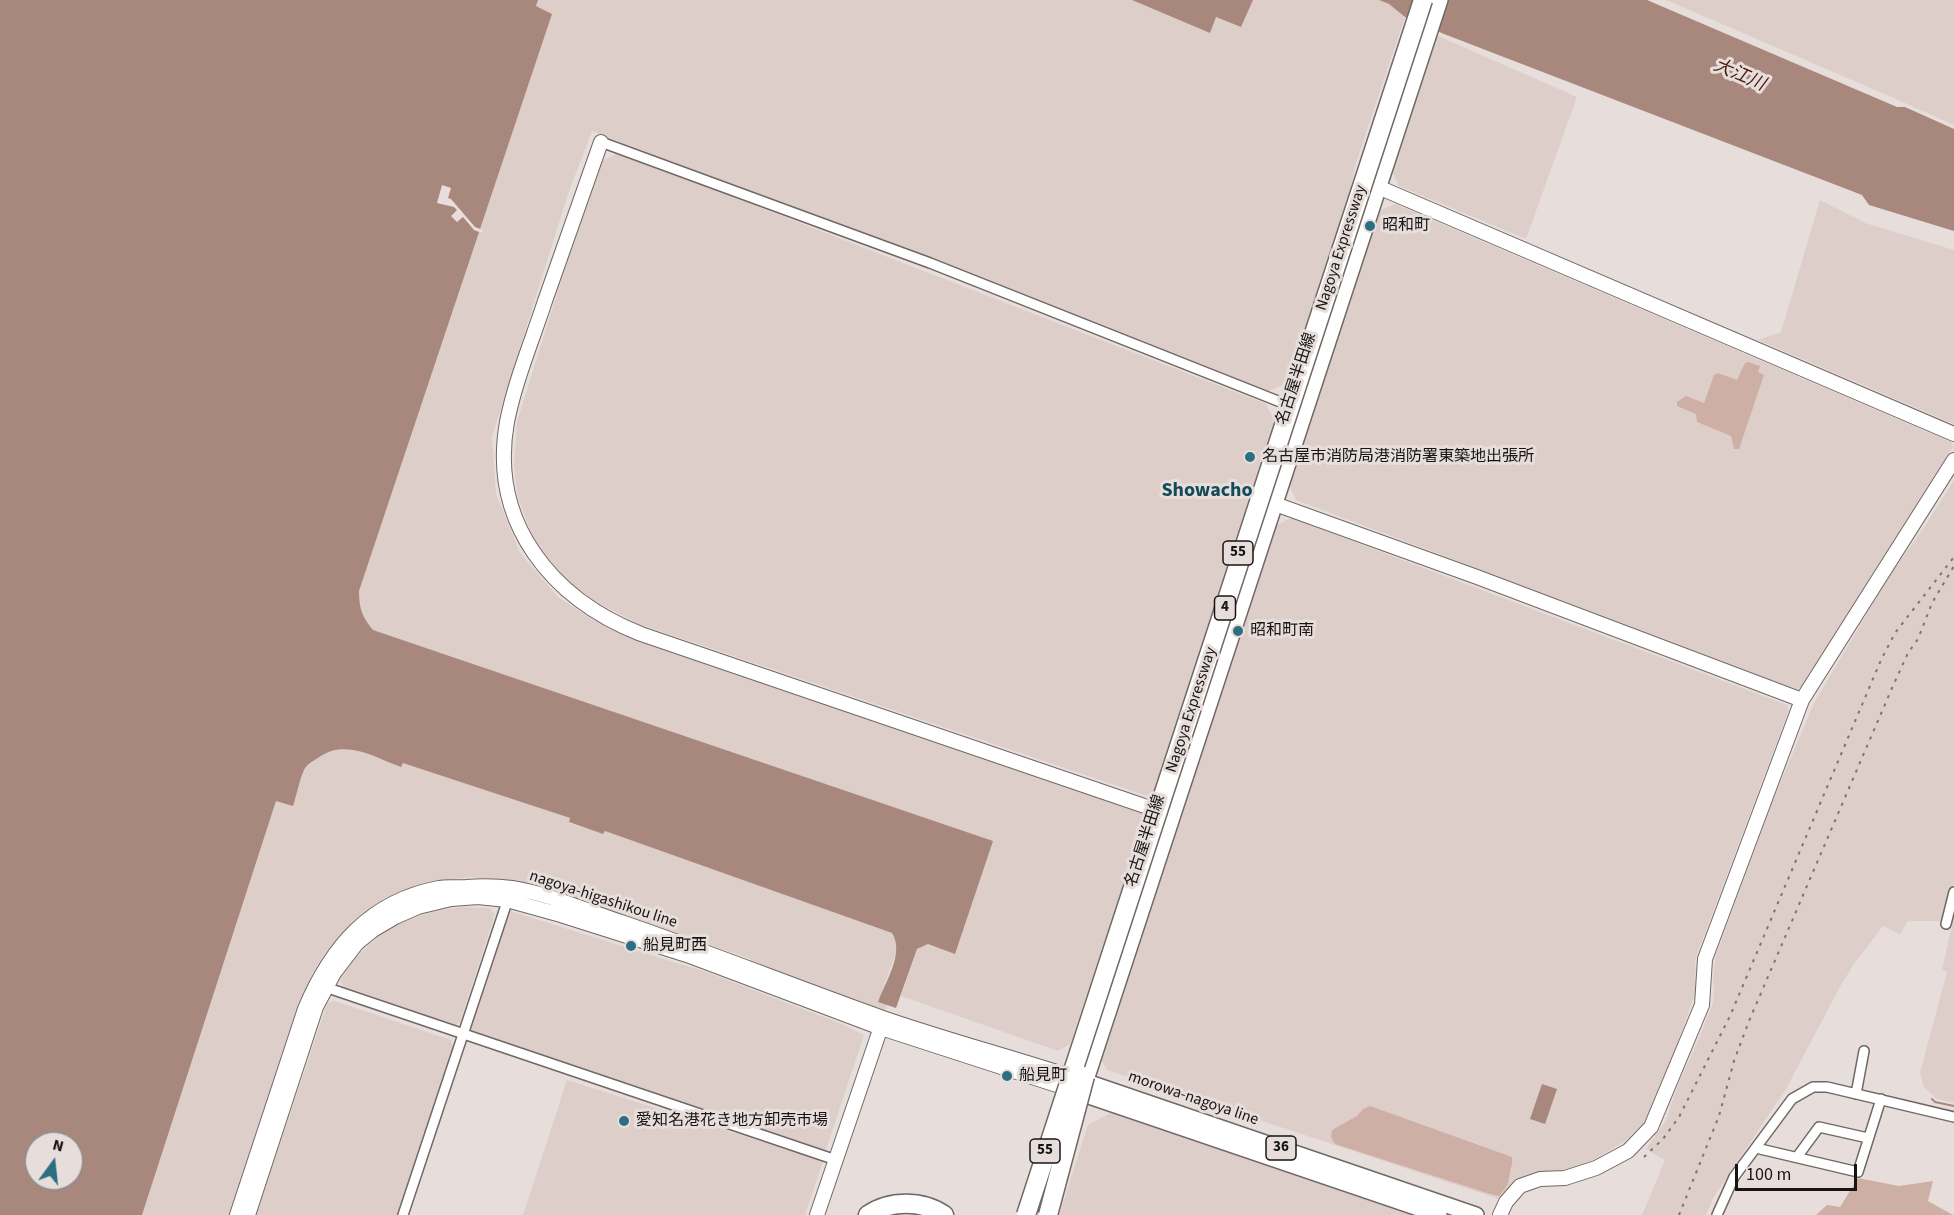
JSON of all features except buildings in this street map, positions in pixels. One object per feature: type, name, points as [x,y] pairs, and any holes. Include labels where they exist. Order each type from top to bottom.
[{"type":"highway","name":"Nagoya Expressway","points":[[1025,1215],[1422,0]]},
{"type":"highway","name":"Nagoya Expressway","points":[[1039,1215],[1077,1083],[1437,0]]},
{"type":"highway","points":[[1046,1215],[1077,1083]]},
{"type":"highway","points":[[868,1215],[883,1208],[904,1204],[923,1206],[944,1215]]},
{"type":"highway","points":[[897,1215],[914,1215]]},
{"type":"main road","name":"名古屋半田線","points":[[1077,1083],[1155,809],[1286,404],[1422,0]]},
{"type":"main road","name":"名古屋半田線","points":[[1025,1215],[1077,1083],[1173,816],[1362,243],[1427,39],[1437,0]]},
{"type":"main road","name":"morowa-nagoya line","points":[[1077,1083],[1439,1215]]},
{"type":"main road","name":"morowa-nagoya line","points":[[1077,1083],[1476,1215]]},
{"type":"street","points":[[1173,816],[630,630],[582,604],[548,573],[527,541],[512,505],[506,475],[505,443],[513,399],[601,142],[930,263],[1305,411]]},
{"type":"street","points":[[1378,187],[1954,434]]},
{"type":"street","points":[[1500,1215],[1506,1202],[1520,1186],[1540,1179],[1565,1178],[1596,1168],[1628,1151],[1651,1127],[1702,1005],[1705,959],[1802,700],[1954,460]]},
{"type":"street","points":[[1275,504],[1477,577],[1802,700]]},
{"type":"street","name":"nagoya-higashikou line","points":[[237,1215],[316,982],[340,946],[356,929],[378,912],[406,897],[441,888],[479,886],[509,894],[882,1023],[1077,1083]]},
{"type":"street","points":[[1946,924],[1954,892]]},
{"type":"street","name":"nagoya-higashikou line","points":[[248,1215],[316,1007],[325,987],[342,961],[357,943],[373,930],[418,907],[451,899],[509,894]]},
{"type":"street","points":[[403,1215],[509,894]]},
{"type":"street","points":[[325,987],[836,1160]]},
{"type":"street","points":[[817,1215],[882,1023]]},
{"type":"street","points":[[1856,1094],[1864,1050]]},
{"type":"street","points":[[1717,1215],[1734,1177],[1755,1148],[1792,1099],[1813,1087],[1823,1086],[1954,1117]]},
{"type":"street","points":[[1755,1148],[1858,1172],[1881,1099]]},
{"type":"street","points":[[1797,1157],[1819,1127],[1868,1138]]},
{"type":"shaded area","points":[[538,0],[1132,0],[1210,33],[1216,17],[1241,27],[1253,0],[1379,0],[1389,4],[1405,17],[1355,166],[1350,195],[1290,382],[1268,391],[592,131],[568,194],[492,437],[496,494],[520,553],[558,597],[593,620],[1147,814],[1070,1044],[1058,1051],[901,996],[917,949],[928,944],[955,953],[992,841],[372,630],[363,618],[359,605],[359,591],[552,14],[536,6]]},
{"type":"shaded area","points":[[1666,0],[1954,0],[1954,125],[1889,96]]},
{"type":"shaded area","points":[[1436,35],[1577,97],[1526,239],[1399,186],[1392,171]]},
{"type":"shaded area","points":[[620,153],[1266,404],[1276,424],[1153,798],[639,624],[594,601],[557,572],[534,540],[518,498],[514,466],[517,422],[598,162]]},
{"type":"shaded area","points":[[1820,200],[1865,223],[1954,250],[1954,424],[1758,340],[1781,332]]},
{"type":"shaded area","points":[[1395,204],[1951,442],[1953,447],[1802,687],[1796,689],[1296,500],[1287,480],[1374,213]]},
{"type":"shaded area","points":[[1745,363],[1760,366],[1758,372],[1764,375],[1739,449],[1734,449],[1731,436],[1697,422],[1696,414],[1677,406],[1677,402],[1686,396],[1704,403],[1714,375],[1718,373],[1737,380]]},
{"type":"shaded area","points":[[1954,480],[1954,882],[1944,921],[1908,921],[1900,934],[1883,926],[1841,985],[1786,1089],[1713,1198],[1706,1215],[1642,1215],[1665,1160],[1646,1149],[1666,1120],[1677,1087],[1713,1003],[1716,955],[1773,800],[1814,703],[1890,575]]},
{"type":"shaded area","points":[[1291,518],[1787,705],[1789,710],[1695,960],[1696,991],[1654,1109],[1645,1122],[1624,1142],[1584,1165],[1540,1172],[1521,1179],[1513,1183],[1499,1199],[1107,1070],[1102,1061],[1277,525]]},
{"type":"shaded area","points":[[339,748],[358,751],[401,766],[403,762],[570,818],[569,823],[603,834],[605,831],[892,933],[896,939],[897,950],[878,1002],[887,1005],[884,1014],[750,962],[751,959],[566,896],[503,881],[472,877],[442,880],[410,888],[383,900],[351,923],[324,954],[312,974],[294,1021],[230,1215],[142,1215],[276,801],[307,766],[323,754]]},
{"type":"shaded area","points":[[464,907],[489,908],[495,914],[460,1022],[455,1025],[343,986],[340,978],[343,973],[353,960],[380,935],[419,916]]},
{"type":"shaded area","points":[[510,911],[706,972],[842,1024],[864,1035],[825,1153],[471,1034],[470,1028]]},
{"type":"shaded area","points":[[1954,916],[1954,1103],[1937,1099],[1924,1087],[1920,1073],[1947,972],[1942,970]]},
{"type":"shaded area","points":[[335,1001],[451,1040],[453,1047],[397,1215],[256,1215],[326,1007],[328,1003]]},
{"type":"shaded area","name":"愛知名港花き地方卸売市場","points":[[567,1080],[823,1161],[805,1215],[523,1215]]},
{"type":"shaded area","points":[[1370,1106],[1512,1157],[1506,1187],[1499,1196],[1490,1194],[1335,1144],[1331,1137],[1332,1130]]},
{"type":"shaded area","points":[[1110,1113],[1412,1215],[1059,1215],[1088,1125]]},
{"type":"shaded area","points":[[1858,1178],[1899,1186],[1933,1181],[1928,1201],[1953,1215],[1816,1215],[1827,1205],[1840,1207]]},
{"type":"water","points":[[0,0],[538,0],[536,6],[552,14],[359,591],[366,621],[373,630],[993,841],[955,954],[928,944],[917,949],[896,1008],[878,1002],[895,958],[896,949],[892,933],[605,831],[603,834],[569,822],[570,818],[403,763],[401,767],[370,754],[349,749],[328,752],[305,768],[293,806],[276,801],[142,1215],[0,1215]]},
{"type":"water","points":[[1132,0],[1253,0],[1241,27],[1216,17],[1210,33]]},
{"type":"water","name":"大江川","points":[[1379,0],[1647,0],[1954,129],[1954,231],[1869,205],[1862,195],[1444,34],[1405,17],[1389,4]]},
{"type":"water","points":[[1542,1084],[1557,1089],[1545,1124],[1530,1119]]},
{"type":"pier","points":[[442,185],[451,188],[448,198],[475,227],[483,230],[482,233],[474,230],[463,217],[457,222],[451,216],[457,210],[454,207],[437,203]]},
{"type":"waterway","points":[[1932,1099],[1935,1102],[1954,1106]]},
{"type":"railway","points":[[1644,1157],[1663,1139],[1679,1117],[1730,1016],[1881,660],[1895,633],[1954,557]]},
{"type":"railway","points":[[1679,1215],[1719,1116],[1734,1061],[1749,1021],[1892,688],[1908,653],[1918,639],[1932,603],[1954,566]]},
{"type":"place","name":"昭和町","points":[[1370,226]]},
{"type":"place","name":"名古屋市消防局港消防署東築地出張所","points":[[1250,457]]},
{"type":"place","name":"昭和町南","points":[[1238,631]]},
{"type":"place","name":"船見町西","points":[[631,946]]},
{"type":"place","name":"船見町","points":[[1007,1076]]},
{"type":"place","name":"愛知名港花き地方卸売市場","points":[[624,1121]]},
{"type":"district","name":"Showacho","points":[[1207,492]]}]
